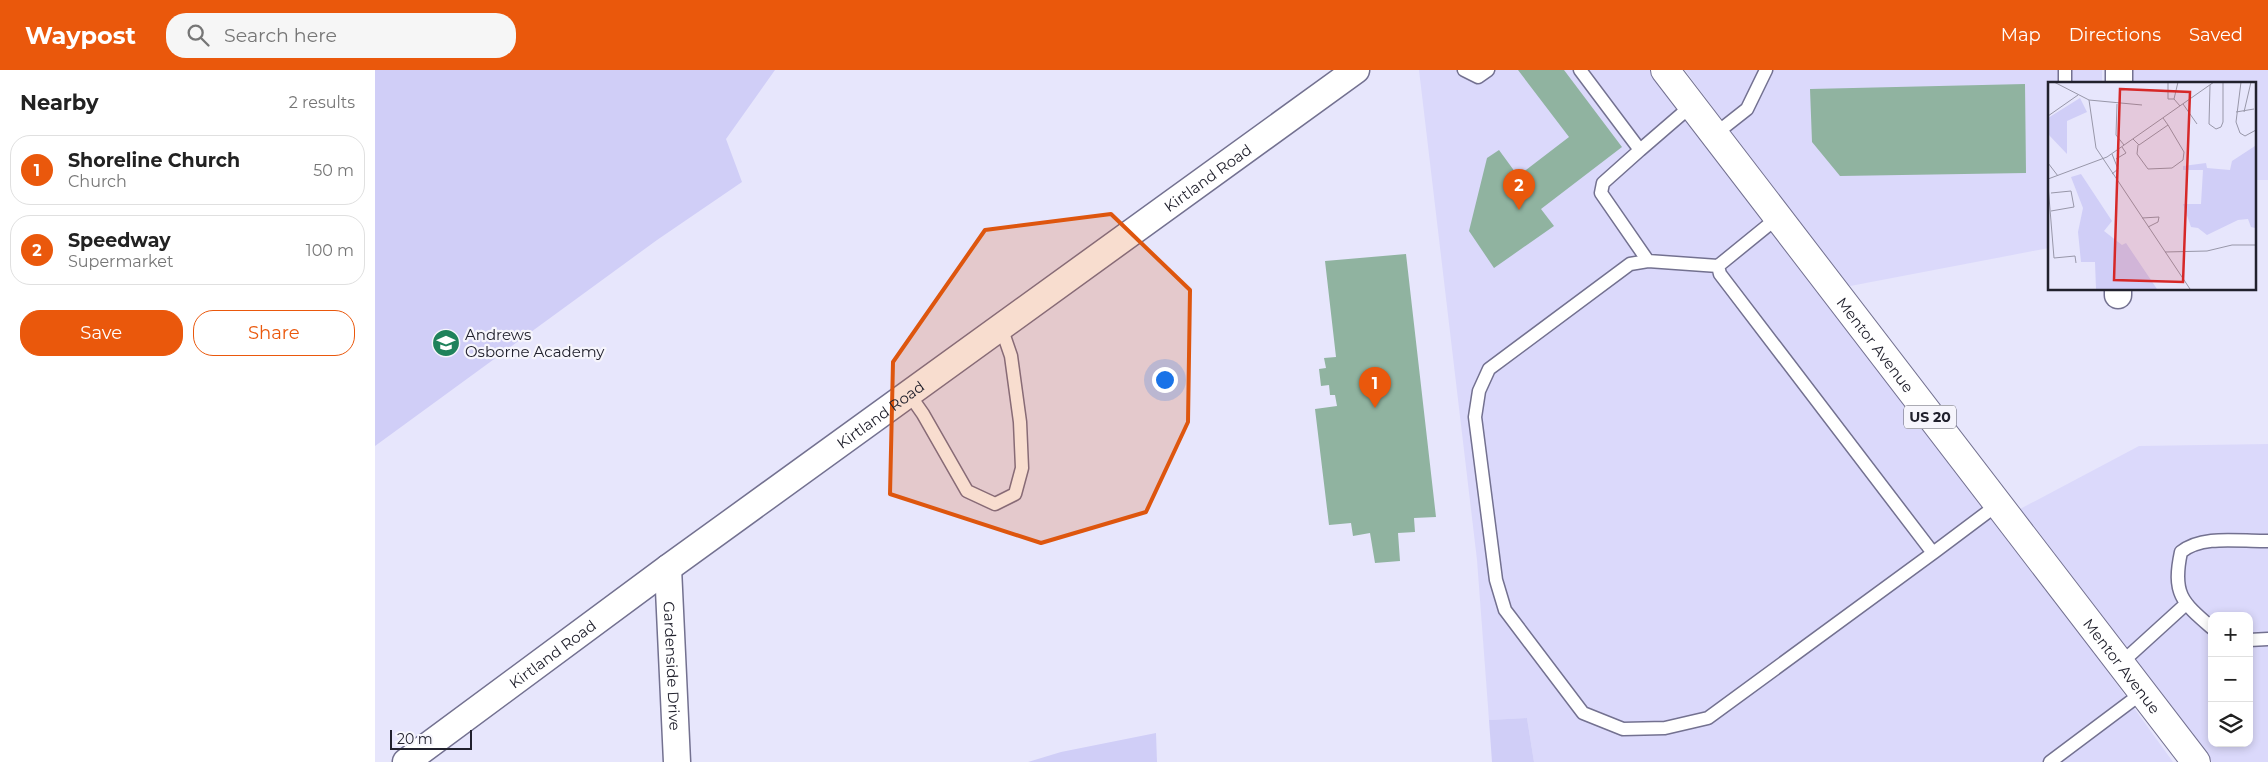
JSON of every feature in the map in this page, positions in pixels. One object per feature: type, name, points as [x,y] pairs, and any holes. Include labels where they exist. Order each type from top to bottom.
[{"type":"main road","name":"Mentor Avenue","points":[[1665,70],[1997,506],[2196,762]]},
{"type":"street","name":"Kirtland Road","points":[[406,762],[668,568],[1356,70]]},
{"type":"street","name":"Gardenside Drive","points":[[668,568],[677,762]]},
{"type":"lane","points":[[1465,70],[1467,73],[1478,77],[1488,70]]},
{"type":"lane","points":[[1580,70],[1640,150]]},
{"type":"lane","points":[[1714,135],[1747,108],[1755,97],[1766,70]]},
{"type":"lane","points":[[1648,261],[1601,193],[1603,183],[1691,106]]},
{"type":"lane","points":[[1777,218],[1718,266],[1648,261],[1630,264],[1489,369],[1479,391],[1475,417],[1496,580],[1505,610],[1583,713],[1623,729],[1665,728],[1708,718],[1997,506]]},
{"type":"lane","points":[[1718,266],[1720,274],[1933,553]]},
{"type":"lane","points":[[909,394],[923,414],[967,491],[995,504],[1015,494],[1022,468],[1020,422],[1011,356],[1001,327]]},
{"type":"lane","points":[[2208,624],[2186,604],[2178,589],[2181,552],[2187,547],[2203,542],[2268,541]]},
{"type":"lane","points":[[2119,664],[2186,604]]},
{"type":"lane","points":[[2253,640],[2268,639]]},
{"type":"lane","points":[[2050,762],[2142,693]]},
{"type":"highlighted area","points":[[1111,214],[1190,290],[1188,422],[1146,512],[1041,543],[890,494],[893,362],[985,230]]},
{"type":"shaded area","name":"Andrews Osborne Academy","points":[[375,70],[775,70],[726,139],[742,182],[657,240],[375,446]]},
{"type":"shaded area","points":[[1419,70],[1661,70],[1957,463],[2173,762],[1534,762],[1527,718],[1489,720],[1477,560]]},
{"type":"shaded area","points":[[1685,70],[2102,70],[2102,82],[2048,82],[2048,248],[1845,287]]},
{"type":"shaded area","points":[[2132,70],[2268,70],[2268,180],[2255,180],[2255,82],[2132,82]]},
{"type":"shaded area","points":[[2268,444],[2268,762],[2212,762],[2020,509],[2139,446]]},
{"type":"shaded area","points":[[1527,718],[1534,762],[1492,762],[1489,720]]},
{"type":"shaded area","points":[[1156,733],[1157,762],[1028,762],[1061,752]]},
{"type":"building","points":[[1518,70],[1564,70],[1622,147],[1541,209],[1554,226],[1494,268],[1469,231],[1487,158],[1499,150],[1518,176],[1569,137]]},
{"type":"building","points":[[2025,84],[2026,173],[1840,176],[1812,142],[1810,89]]},
{"type":"building","points":[[1406,254],[1436,517],[1414,518],[1415,532],[1398,533],[1400,561],[1375,563],[1370,533],[1353,536],[1351,523],[1329,525],[1315,409],[1337,406],[1335,395],[1330,395],[1329,385],[1321,386],[1319,369],[1326,368],[1324,358],[1336,357],[1325,261]]},
{"type":"place","name":"Speedway","points":[[1519,210]]},
{"type":"place","name":"Andrews Osborne Academy","points":[[446,343]]},
{"type":"place","name":"Shoreline Church","points":[[1375,408]]}]
